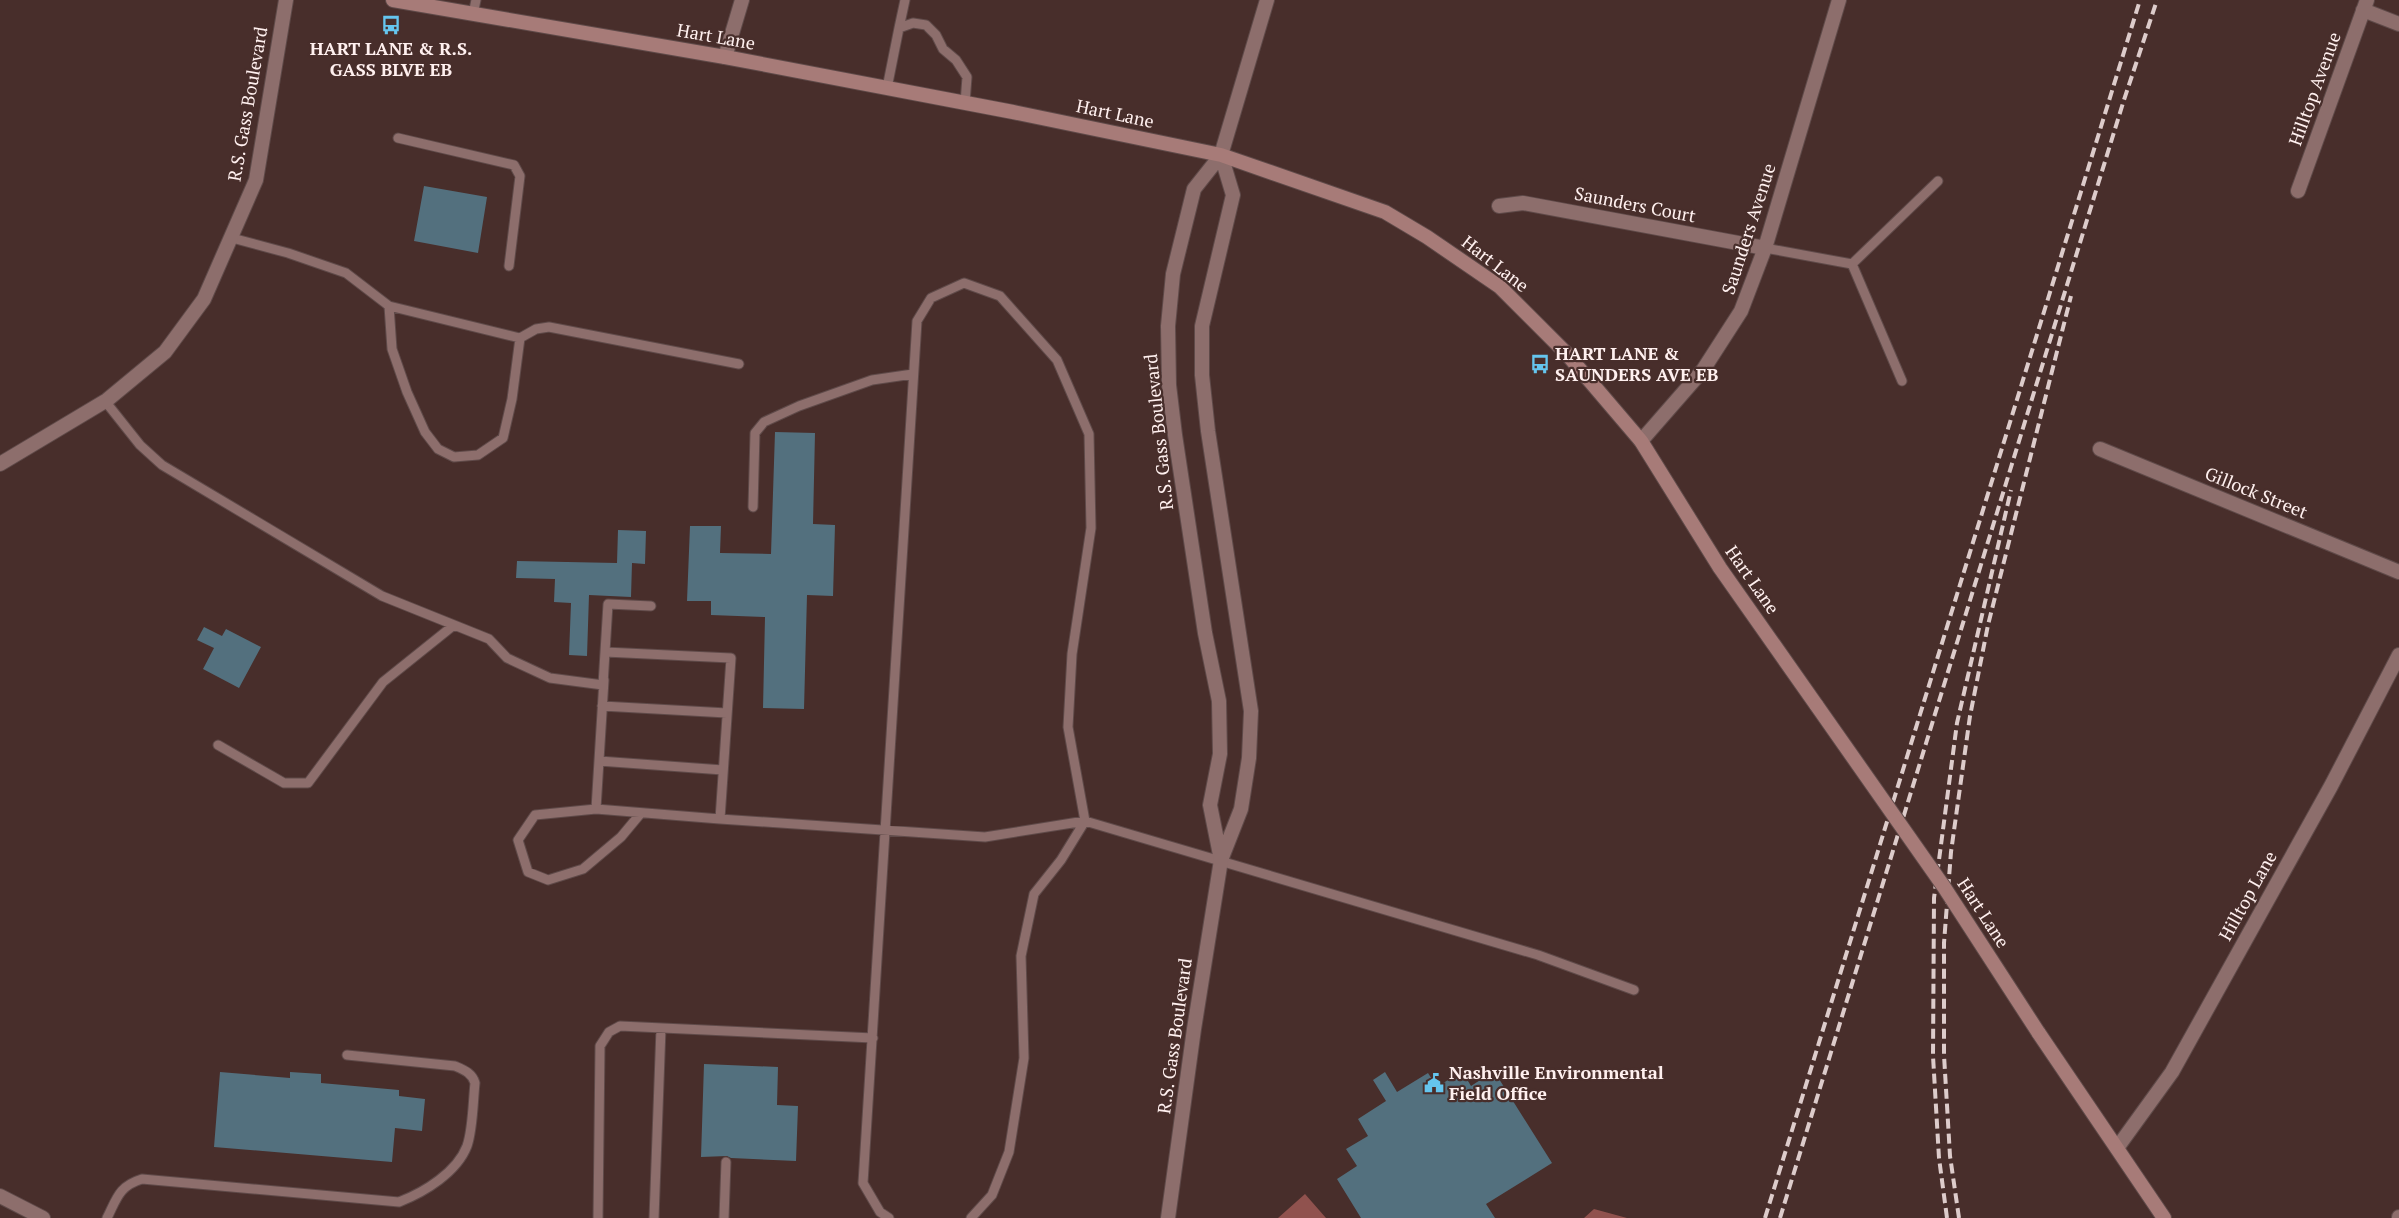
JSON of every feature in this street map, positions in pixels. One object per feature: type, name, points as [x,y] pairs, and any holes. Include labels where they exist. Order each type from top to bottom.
[{"type":"main road","name":"Hart Lane","points":[[394,0],[474,7],[1221,155],[1385,212],[1427,237],[1500,287],[1566,353],[1641,442],[1720,568],[1944,888],[2038,1032],[2164,1218]]},
{"type":"street","name":"R.S. Gass Boulevard","points":[[0,464],[105,401],[165,352],[204,300],[256,180],[286,0]]},
{"type":"street","points":[[725,57],[742,0]]},
{"type":"street","points":[[1221,155],[1267,0]]},
{"type":"street","name":"Saunders Avenue","points":[[1641,442],[1703,370],[1741,311],[1765,248],[1839,0]]},
{"type":"street","points":[[2365,5],[2399,24]]},
{"type":"street","name":"Hilltop Avenue","points":[[2298,191],[2365,5]]},
{"type":"street","name":"R.S. Gass Boulevard","points":[[1220,860],[1210,805],[1220,754],[1219,701],[1205,633],[1175,435],[1169,385],[1168,326],[1173,274],[1194,189],[1221,155]]},
{"type":"street","name":"R.S. Gass Boulevard","points":[[1168,1218],[1220,860],[1242,810],[1249,758],[1251,711],[1208,431],[1202,375],[1202,326],[1233,195],[1221,155]]},
{"type":"street","name":"Saunders Court","points":[[1499,206],[1523,203],[1765,248]]},
{"type":"street","name":"Gillock Street","points":[[2100,449],[2399,572]]},
{"type":"street","name":"Hilltop Lane","points":[[2117,1148],[2172,1072],[2331,786],[2399,655]]},
{"type":"street","points":[[0,1196],[44,1218]]},
{"type":"lane","points":[[887,88],[905,0]]},
{"type":"lane","points":[[899,28],[913,23],[926,25],[936,35],[943,49],[956,60],[967,77],[964,103]]},
{"type":"lane","points":[[398,138],[514,164],[520,176],[509,266]]},
{"type":"lane","points":[[1852,264],[1938,181]]},
{"type":"lane","points":[[232,238],[288,253],[346,273],[389,306],[520,338],[536,329],[549,327],[739,364]]},
{"type":"lane","points":[[1765,248],[1852,264]]},
{"type":"lane","points":[[1852,264],[1902,382]]},
{"type":"lane","points":[[886,1218],[880,1212],[863,1183],[917,321],[931,298],[964,283],[1000,296],[1057,360],[1089,434],[1091,528],[1072,654],[1068,727],[1085,821],[1060,860],[1034,894],[1020,956],[1024,1058],[1009,1152],[992,1195],[971,1218]]},
{"type":"lane","points":[[389,306],[392,349],[407,392],[425,432],[438,449],[454,457],[478,456],[503,438],[512,398],[520,338]]},
{"type":"lane","points":[[754,507],[755,433],[764,422],[799,406],[872,380],[913,374]]},
{"type":"lane","points":[[105,401],[140,445],[162,465],[382,596],[489,638],[507,658],[550,678],[603,685],[604,680]]},
{"type":"lane","points":[[596,810],[608,604],[651,606]]},
{"type":"lane","points":[[218,745],[284,783],[308,783],[383,682],[454,625]]},
{"type":"lane","points":[[605,652],[731,658],[720,819]]},
{"type":"lane","points":[[602,706],[727,713]]},
{"type":"lane","points":[[599,761],[723,770]]},
{"type":"lane","points":[[641,813],[621,837],[583,869],[548,880],[528,872],[518,840],[535,815],[596,810],[641,813],[886,831],[984,837],[1085,821],[1538,955],[1634,990]]},
{"type":"lane","points":[[598,1218],[600,1046],[609,1032],[620,1026],[873,1038]]},
{"type":"lane","points":[[654,1218],[661,1028]]},
{"type":"lane","points":[[107,1218],[122,1189],[129,1183],[142,1179],[400,1202],[414,1196],[460,1161],[468,1144],[474,1078],[456,1066],[347,1055]]},
{"type":"lane","points":[[724,1218],[726,1162]]},
{"type":"shaded area","points":[[1305,1194],[1326,1218],[1278,1218]]},
{"type":"shaded area","points":[[1594,1209],[1627,1218],[1584,1218]]},
{"type":"building","points":[[424,186],[487,197],[478,253],[414,241]]},
{"type":"building","points":[[775,432],[815,433],[813,524],[835,525],[833,596],[807,595],[804,709],[763,708],[765,617],[711,615],[711,601],[687,601],[690,526],[721,526],[720,553],[771,554]]},
{"type":"building","points":[[618,530],[646,531],[645,564],[632,563],[631,597],[589,595],[587,656],[569,655],[571,603],[554,602],[555,579],[516,578],[517,561],[617,563]]},
{"type":"building","points":[[204,627],[222,636],[226,629],[261,647],[239,688],[203,669],[214,648],[197,640]]},
{"type":"building","points":[[704,1064],[778,1067],[777,1105],[798,1106],[796,1161],[731,1158],[727,1156],[701,1157]]},
{"type":"building","points":[[1462,1071],[1471,1086],[1494,1071],[1552,1163],[1486,1204],[1495,1218],[1361,1218],[1337,1179],[1357,1166],[1346,1149],[1368,1136],[1358,1119],[1386,1101],[1373,1080],[1385,1072],[1397,1092],[1428,1073],[1437,1087]]},
{"type":"building","points":[[220,1072],[290,1078],[290,1072],[321,1074],[321,1083],[399,1090],[399,1096],[425,1099],[422,1131],[395,1128],[392,1162],[214,1147]]},
{"type":"railway","points":[[1765,1218],[2140,0]]},
{"type":"railway","points":[[1780,1218],[2123,103],[2157,0]]},
{"type":"railway","points":[[1959,1218],[1950,1156],[1944,1055],[1944,943],[1951,852],[1970,716],[1988,625],[2071,296]]},
{"type":"railway","points":[[1947,1218],[1939,1158],[1933,1056],[1934,898],[1957,723],[2011,490]]},
{"type":"place","name":"HART LANE & R.S. GASS BLVE EB","points":[[391,25]]},
{"type":"place","name":"HART LANE & SAUNDERS AVE EB","points":[[1540,364]]},
{"type":"place","name":"Nashville Environmental Field Office","points":[[1434,1083]]}]
